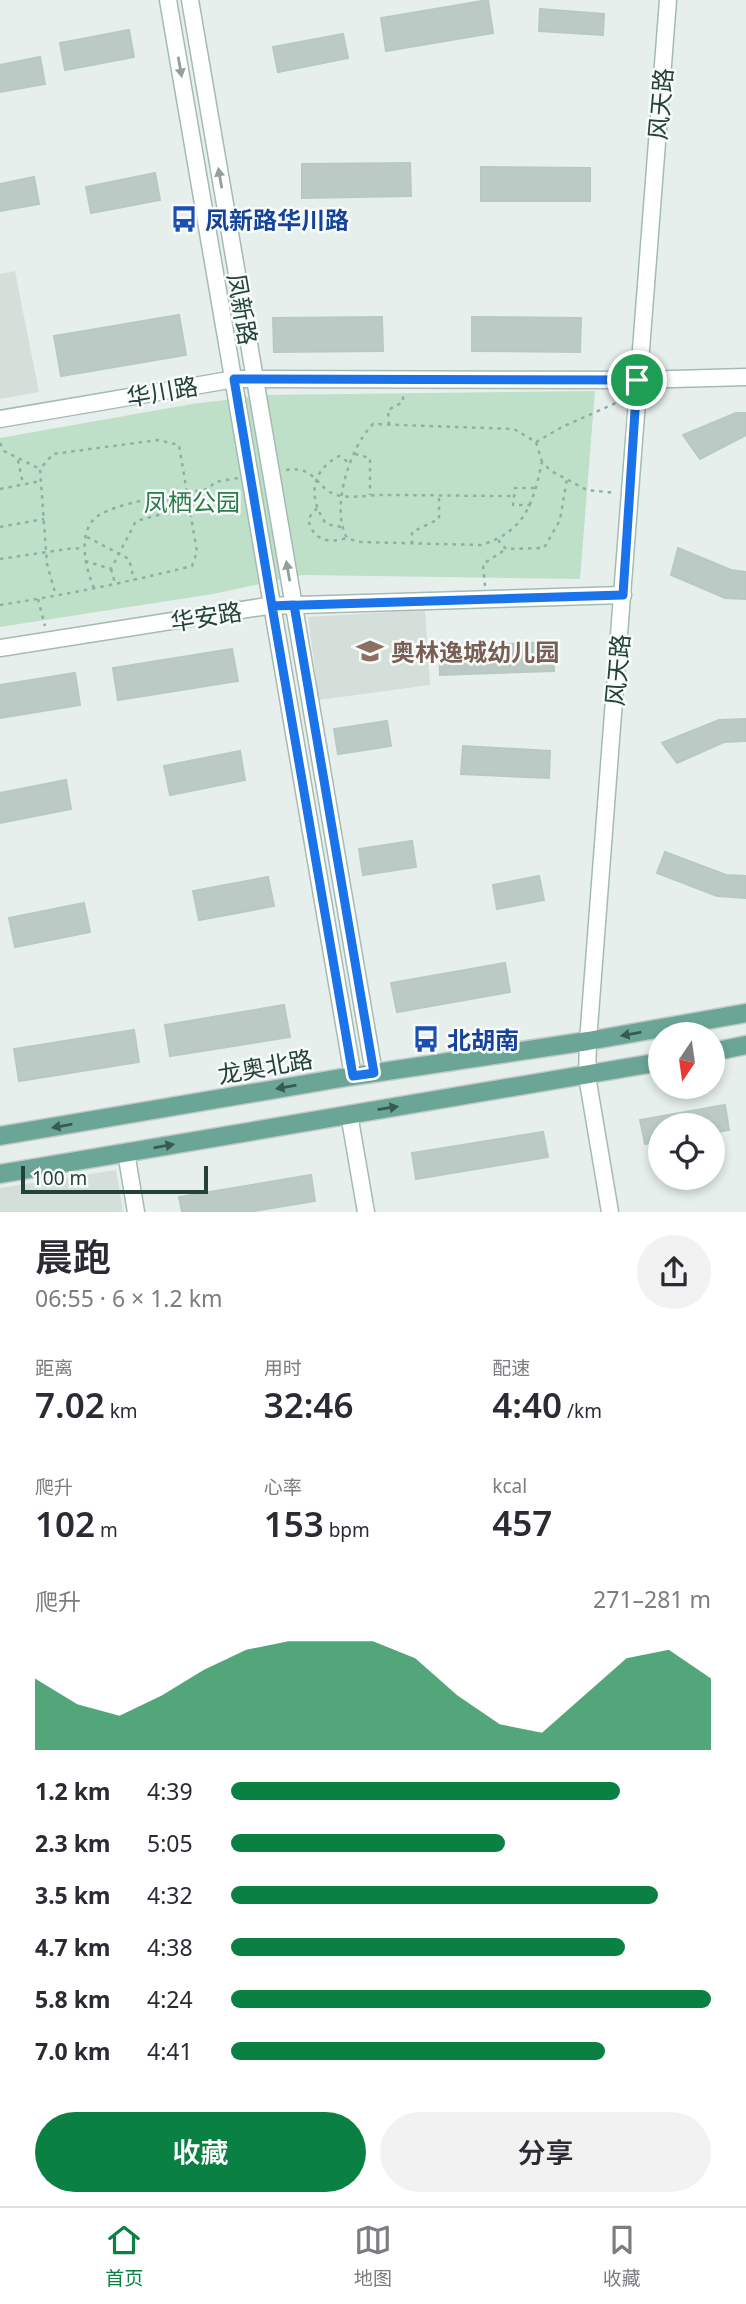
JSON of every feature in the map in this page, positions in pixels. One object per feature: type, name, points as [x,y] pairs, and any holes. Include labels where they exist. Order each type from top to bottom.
[{"type":"main road","name":"龙奥北路","points":[[0,1136],[746,1013]]},
{"type":"main road","points":[[725,1049],[746,1045]]},
{"type":"main road","points":[[0,1174],[648,1064]]},
{"type":"street","points":[[168,0],[353,1076]]},
{"type":"street","name":"凤新路","points":[[190,0],[374,1073]]},
{"type":"street","name":"风天路","points":[[610,1212],[587,1076],[588,1041],[668,0]]},
{"type":"street","name":"华川路","points":[[0,419],[234,379],[637,387],[746,377]]},
{"type":"street","name":"华安路","points":[[0,649],[272,606],[623,595]]},
{"type":"street","points":[[349,1114],[366,1212]]},
{"type":"street","points":[[127,1152],[136,1212]]},
{"type":"path","points":[[536,442],[637,387]]},
{"type":"path","points":[[389,425],[388,410],[403,402],[403,393]]},
{"type":"path","points":[[347,538],[341,527],[342,496],[362,435],[373,424],[514,429],[536,442],[542,462],[551,471],[587,491],[630,495]]},
{"type":"path","points":[[0,605],[56,596],[95,589],[192,566],[197,552],[180,445],[158,440],[53,454],[40,469],[46,551],[56,596]]},
{"type":"path","points":[[0,443],[4,451],[40,469]]},
{"type":"path","points":[[354,454],[370,458],[370,495]]},
{"type":"path","points":[[341,527],[326,524],[313,498],[317,480],[328,462],[339,456],[351,464]]},
{"type":"path","points":[[17,458],[23,484]]},
{"type":"path","points":[[317,508],[308,519],[311,530],[321,538],[334,542],[347,538],[358,542],[481,545],[498,540],[528,512],[542,462]]},
{"type":"path","points":[[271,473],[294,469],[310,472],[328,492],[342,496],[514,496]]},
{"type":"path","points":[[95,589],[85,561],[84,549],[92,522],[105,512],[208,489],[215,482],[250,476]]},
{"type":"path","points":[[484,578],[483,564],[506,550],[544,548],[559,520],[567,479]]},
{"type":"path","points":[[0,489],[41,481]]},
{"type":"path","points":[[531,505],[513,505],[515,488],[536,488]]},
{"type":"path","points":[[412,544],[412,532],[439,519],[439,496]]},
{"type":"path","points":[[168,497],[171,512]]},
{"type":"path","points":[[152,500],[157,516]]},
{"type":"path","points":[[115,584],[111,569],[136,521],[189,507]]},
{"type":"path","points":[[0,527],[44,519]]},
{"type":"path","points":[[87,537],[129,559],[134,580]]},
{"type":"path","points":[[498,540],[506,550]]},
{"type":"path","points":[[0,559],[46,551],[84,549]]},
{"type":"path","points":[[85,561],[111,569]]},
{"type":"path","points":[[38,599],[43,620]]},
{"type":"shaded area","points":[[15,271],[39,392],[0,399],[0,274]]},
{"type":"shaded area","name":"奥林逸城幼儿园","points":[[425,610],[430,685],[319,700],[308,617]]},
{"type":"shaded area","points":[[116,1170],[123,1212],[0,1212],[0,1188]]},
{"type":"green space","name":"凤栖公园","points":[[595,391],[580,579],[302,575],[213,594],[0,627],[0,438],[192,404],[267,395]]},
{"type":"building","points":[[488,0],[493,33],[386,51],[381,18]]},
{"type":"building","points":[[540,9],[604,14],[603,35],[539,31]]},
{"type":"building","points":[[129,30],[134,57],[65,70],[60,43]]},
{"type":"building","points":[[343,34],[348,58],[278,72],[273,47]]},
{"type":"building","points":[[40,57],[45,84],[0,92],[0,65]]},
{"type":"building","points":[[410,163],[411,196],[302,198],[302,164]]},
{"type":"building","points":[[481,167],[590,168],[590,201],[481,201]]},
{"type":"building","points":[[155,173],[160,200],[91,213],[86,187]]},
{"type":"building","points":[[34,177],[39,204],[0,211],[0,184]]},
{"type":"building","points":[[179,315],[186,355],[61,376],[54,336]]},
{"type":"building","points":[[382,317],[383,351],[274,352],[273,318]]},
{"type":"building","points":[[472,317],[581,318],[580,352],[472,351]]},
{"type":"building","points":[[736,413],[746,413],[746,435],[700,459],[683,435]]},
{"type":"building","points":[[678,548],[731,570],[746,572],[746,599],[725,598],[671,575]]},
{"type":"building","points":[[553,642],[554,671],[440,675],[439,647]]},
{"type":"building","points":[[232,649],[238,681],[118,700],[113,668]]},
{"type":"building","points":[[75,673],[80,705],[0,718],[0,685]]},
{"type":"building","points":[[746,719],[746,741],[724,742],[677,763],[662,743],[719,720]]},
{"type":"building","points":[[387,721],[391,746],[338,754],[334,729]]},
{"type":"building","points":[[463,746],[550,751],[549,778],[461,774]]},
{"type":"building","points":[[240,751],[245,780],[170,795],[164,766]]},
{"type":"building","points":[[66,780],[71,809],[0,823],[0,793]]},
{"type":"building","points":[[412,841],[416,867],[363,875],[359,849]]},
{"type":"building","points":[[665,852],[726,875],[746,876],[746,898],[717,896],[657,873]]},
{"type":"building","points":[[539,876],[544,900],[497,909],[493,885]]},
{"type":"building","points":[[268,877],[274,906],[199,920],[193,891]]},
{"type":"building","points":[[84,903],[90,932],[15,947],[9,918]]},
{"type":"building","points":[[505,963],[510,992],[397,1012],[391,983]]},
{"type":"building","points":[[284,1005],[290,1037],[170,1056],[165,1025]]},
{"type":"building","points":[[134,1030],[139,1062],[19,1081],[14,1049]]},
{"type":"building","points":[[725,1105],[729,1130],[725,1131],[725,1113],[680,1113]]},
{"type":"building","points":[[648,1119],[648,1144],[645,1144],[640,1120]]},
{"type":"building","points":[[543,1132],[548,1157],[416,1179],[412,1153]]},
{"type":"building","points":[[311,1175],[315,1201],[248,1212],[182,1212],[179,1197]]},
{"type":"place","name":"凤新路华川路","points":[[184,219]]},
{"type":"place","name":"奥林逸城幼儿园","points":[[370,651]]},
{"type":"place","name":"北胡南","points":[[426,1039]]},
{"type":"route","points":[[637,380],[234,379],[272,606],[294,605],[374,1073],[353,1076],[272,606],[486,598],[623,595],[637,380]]}]
